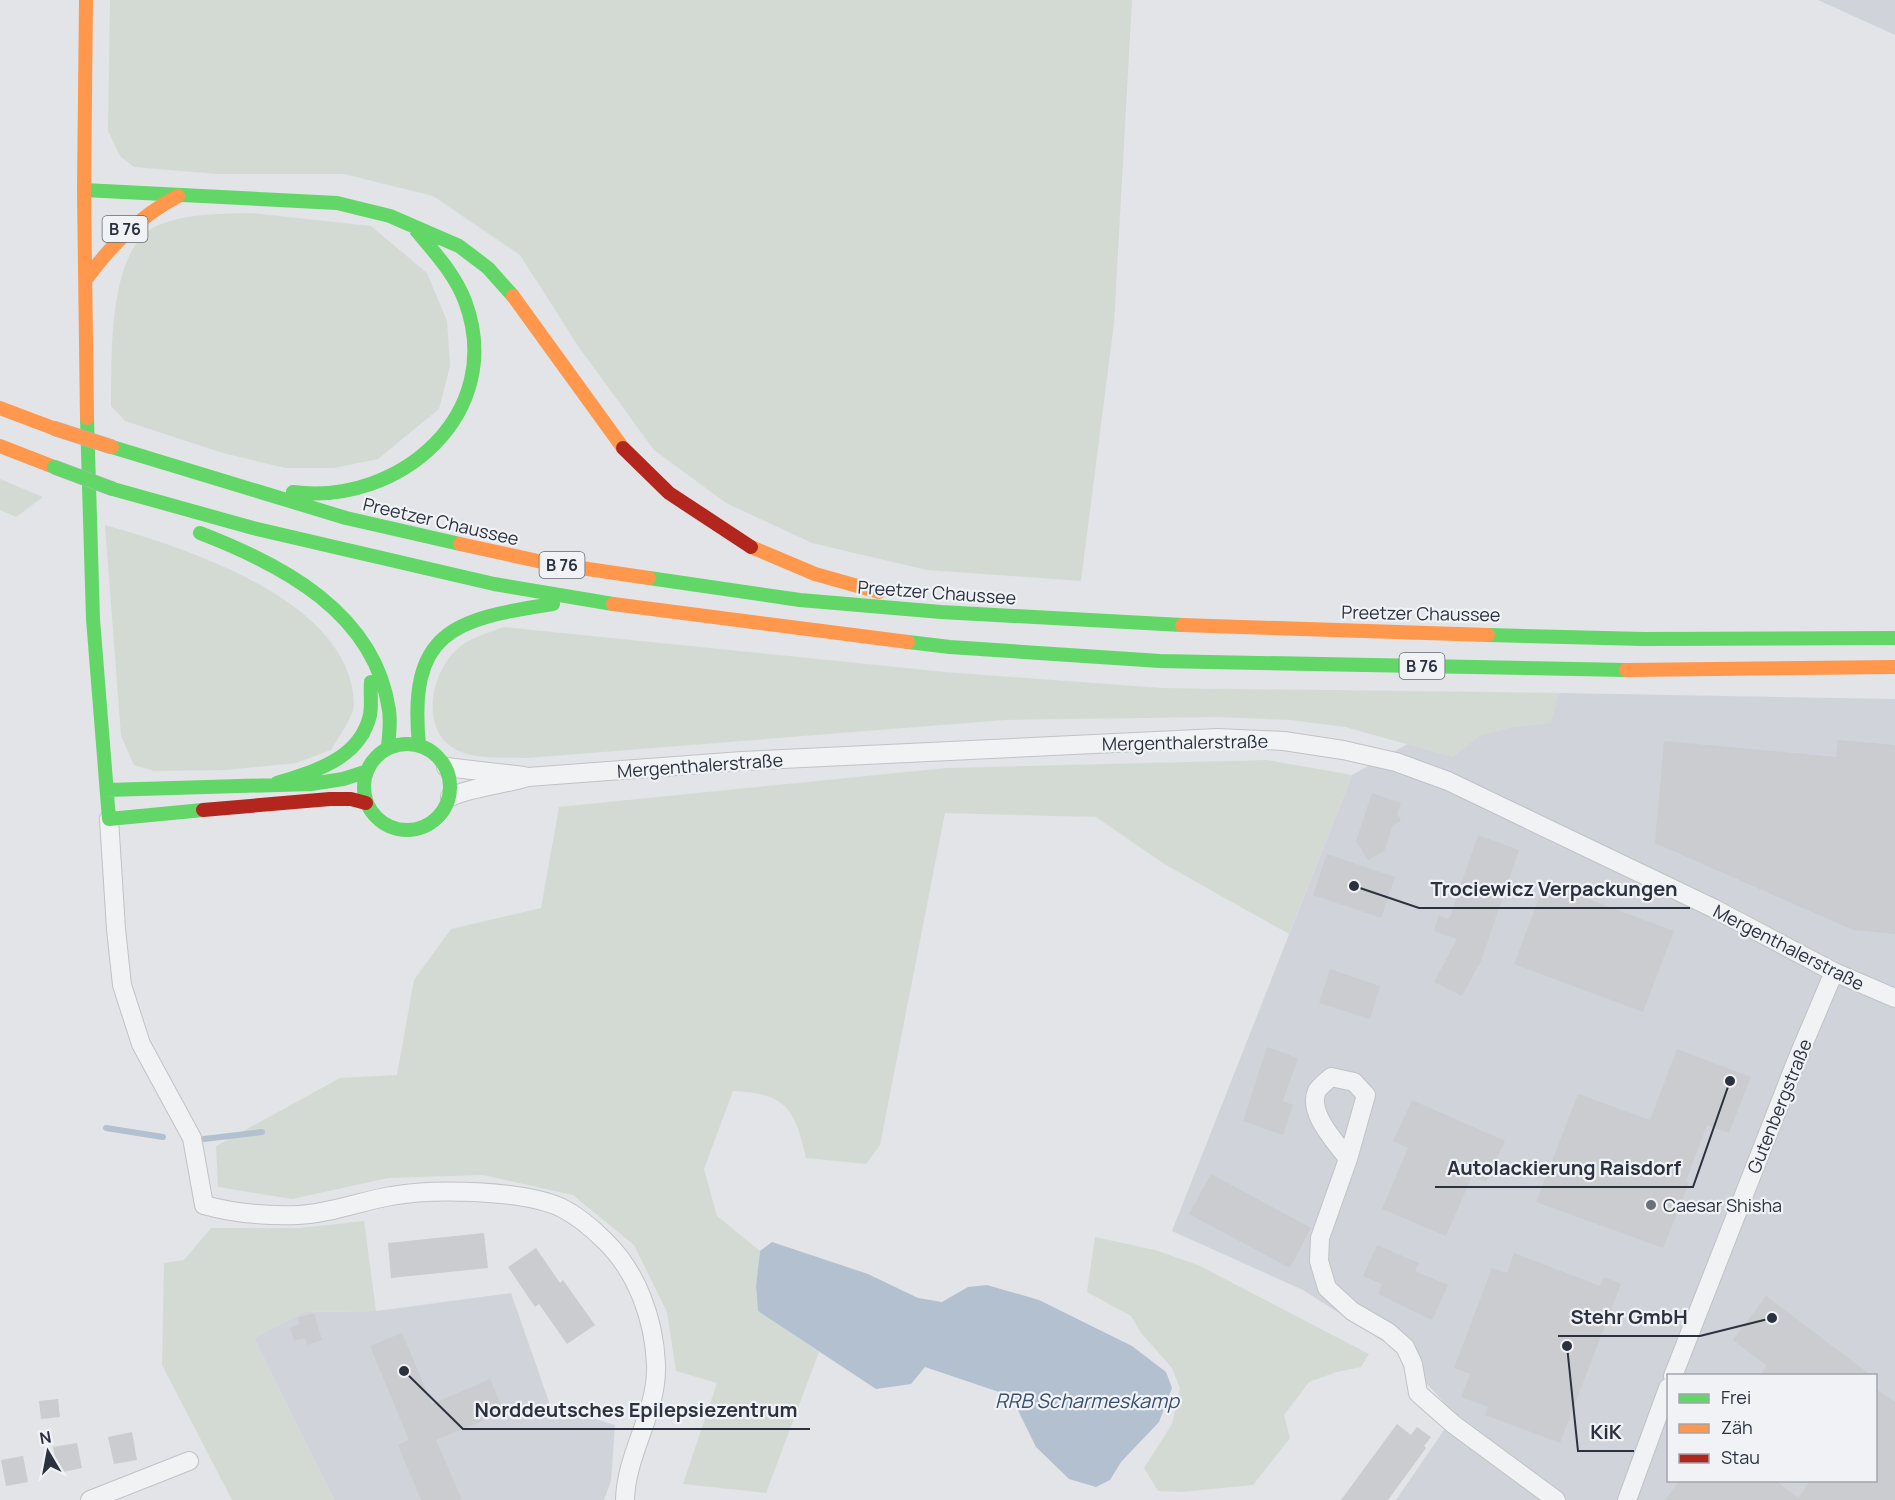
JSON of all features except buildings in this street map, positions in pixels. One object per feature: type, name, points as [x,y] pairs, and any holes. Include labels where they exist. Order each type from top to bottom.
[{"type":"main road","points":[[86,0],[84,190],[87,278],[88,509],[93,619],[109,819],[330,799],[366,803]]},
{"type":"main road","name":"B 76","points":[[84,190],[337,203],[390,216],[459,246],[488,268],[534,322],[619,445],[688,508],[747,545],[782,562],[941,612]]},
{"type":"main road","name":"B 76","points":[[87,278],[119,235],[135,220],[178,196]]},
{"type":"main road","name":"B 76","points":[[193,472],[301,493],[338,492],[366,486],[398,474],[425,458],[446,436],[466,395],[473,368],[474,348],[469,313],[462,291],[414,228]]},
{"type":"main road","name":"Preetzer Chaussee","points":[[0,408],[112,447],[346,518],[547,563],[800,600],[941,612],[1222,627],[1644,639],[1895,638]]},
{"type":"main road","name":"B 76","points":[[0,446],[113,489],[253,528],[402,565],[584,600],[950,647],[1160,661],[1643,670],[1895,667]]},
{"type":"main road","name":"B 76","points":[[113,489],[133,507],[155,516]]},
{"type":"main road","points":[[188,528],[242,549],[286,572],[326,598],[344,615],[360,636],[373,665],[380,674],[388,700],[388,747]]},
{"type":"main road","name":"B 76","points":[[419,745],[416,726],[417,686],[426,661],[437,644],[450,631],[486,614],[584,600]]},
{"type":"main road","points":[[277,783],[341,759],[361,738],[370,714],[373,665]]},
{"type":"main road","points":[[404,743],[419,745],[432,751],[446,767],[450,797],[437,818],[426,826],[412,830],[398,829],[384,824],[366,803],[363,793],[365,772],[374,757],[388,747],[404,743]]},
{"type":"main road","points":[[107,790],[277,783],[300,786],[328,783],[365,772]]},
{"type":"street","name":"Mergenthalerstraße","points":[[450,797],[469,790],[507,784],[528,777],[754,761],[1218,738],[1284,741],[1343,750],[1396,762],[1448,781],[1713,908],[1834,972],[1895,998]]},
{"type":"street","name":"Mergenthalerstraße","points":[[446,767],[528,777]]},
{"type":"street","points":[[109,819],[122,984],[141,1044],[192,1138],[204,1205],[220,1210],[299,1215],[393,1195],[432,1191],[477,1192],[519,1198],[561,1208],[591,1227],[618,1254],[637,1287],[648,1315],[656,1364],[652,1403],[628,1476],[625,1500]]},
{"type":"street","name":"Gutenbergstraße","points":[[1674,1374],[1798,1057],[1834,972]]},
{"type":"street","points":[[1348,1159],[1320,1238],[1319,1261],[1327,1288],[1352,1311],[1388,1332],[1405,1347],[1413,1364],[1418,1393],[1453,1424],[1556,1500]]},
{"type":"street","points":[[1627,1500],[1667,1391]]},
{"type":"street","points":[[90,1500],[189,1461]]},
{"type":"shaded area","points":[[110,0],[1132,0],[1114,323],[1081,581],[927,570],[812,543],[726,503],[654,450],[578,346],[520,255],[433,196],[344,174],[217,174],[134,167],[120,156],[108,131]]},
{"type":"shaded area","points":[[1818,0],[1895,0],[1895,35]]},
{"type":"shaded area","points":[[252,213],[371,226],[427,273],[447,321],[450,366],[439,409],[378,459],[334,468],[285,468],[223,453],[125,421],[111,406],[116,304],[121,278],[130,254],[143,235],[172,220],[206,215]]},
{"type":"shaded area","points":[[0,479],[43,497],[16,517],[0,510]]},
{"type":"shaded area","points":[[105,525],[178,548],[260,585],[296,608],[326,636],[346,668],[354,705],[348,721],[331,750],[296,763],[226,770],[154,771],[134,765],[121,736]]},
{"type":"shaded area","points":[[503,627],[945,672],[1161,688],[1559,693],[1551,723],[1509,728],[1479,736],[1453,757],[1345,727],[1290,720],[1216,717],[1005,720],[527,758],[484,757],[467,754],[446,742],[437,729],[433,714],[433,698],[437,681],[453,653],[465,643]]},
{"type":"shaded area","points":[[1561,693],[1895,699],[1895,1500],[1396,1500],[1455,1414],[1392,1347],[1303,1290],[1172,1231],[1352,775],[1451,720]]},
{"type":"shaded area","points":[[1267,760],[1352,775],[1289,934],[1166,865],[1096,817],[945,813],[880,1145],[866,1164],[806,1158],[797,1127],[785,1107],[765,1095],[733,1091],[704,1169],[717,1216],[760,1251],[756,1286],[758,1311],[819,1352],[766,1493],[683,1484],[717,1383],[676,1371],[667,1312],[634,1245],[573,1195],[483,1175],[388,1178],[292,1199],[218,1187],[216,1146],[340,1078],[397,1075],[414,980],[451,929],[541,908],[559,807],[946,768]]},
{"type":"shaded area","points":[[364,1221],[376,1311],[304,1312],[254,1338],[334,1500],[232,1500],[162,1365],[164,1263],[184,1260],[211,1228],[300,1228]]},
{"type":"shaded area","points":[[1095,1237],[1155,1250],[1198,1265],[1369,1354],[1361,1367],[1337,1372],[1309,1382],[1284,1415],[1290,1438],[1253,1485],[1181,1492],[1158,1491],[1144,1468],[1172,1424],[1180,1388],[1172,1368],[1141,1333],[1131,1316],[1087,1292]]},
{"type":"shaded area","points":[[511,1293],[550,1405],[615,1425],[611,1481],[604,1500],[334,1500],[254,1338],[304,1312],[376,1311]]},
{"type":"water","name":"RRB Scharmeskamp","points":[[772,1242],[868,1274],[918,1298],[942,1302],[968,1287],[987,1285],[1039,1300],[1132,1346],[1166,1372],[1172,1388],[1159,1422],[1121,1462],[1110,1480],[1096,1487],[1069,1479],[1036,1447],[1011,1396],[925,1367],[911,1384],[876,1389],[758,1311],[756,1286],[760,1251]]},
{"type":"waterway","points":[[106,1128],[163,1137]]},
{"type":"waterway","points":[[204,1139],[262,1132]]},
{"type":"traffic: fast","points":[[84,190],[337,203],[390,216],[459,246],[488,268],[513,296]]},
{"type":"traffic: fast","points":[[293,492],[333,492],[371,484],[406,467],[435,444],[457,414],[471,380],[474,342],[465,301],[450,272],[416,230]]},
{"type":"traffic: fast","points":[[87,418],[93,619],[109,819],[203,810]]},
{"type":"traffic: fast","points":[[112,447],[346,518],[460,544]]},
{"type":"traffic: fast","points":[[54,467],[113,489]]},
{"type":"traffic: fast","points":[[113,489],[253,528],[494,584],[613,604]]},
{"type":"traffic: fast","points":[[200,533],[293,577],[345,620],[365,646],[380,676],[390,715],[388,747]]},
{"type":"traffic: fast","points":[[649,578],[800,600],[941,612],[1182,625]]},
{"type":"traffic: fast","points":[[419,745],[417,707],[421,677],[430,655],[444,638],[463,625],[488,616],[553,604]]},
{"type":"traffic: fast","points":[[1488,635],[1644,639],[1895,638]]},
{"type":"traffic: fast","points":[[908,642],[950,647],[1160,661],[1626,670]]},
{"type":"traffic: fast","points":[[277,783],[306,774],[334,761],[357,742],[365,730],[370,715],[371,682]]},
{"type":"traffic: fast","points":[[399,744],[415,744],[438,756],[447,770],[450,787],[447,804],[438,818],[415,830],[399,830],[383,823],[371,811],[364,795],[364,779],[371,763],[383,751],[399,744]]},
{"type":"traffic: fast","points":[[107,790],[311,784],[343,779],[365,772]]},
{"type":"traffic: slow","points":[[86,0],[84,190],[87,418]]},
{"type":"traffic: slow","points":[[87,278],[107,253],[139,222],[178,196]]},
{"type":"traffic: slow","points":[[513,296],[623,448]]},
{"type":"traffic: slow","points":[[0,408],[53,428]]},
{"type":"traffic: slow","points":[[53,428],[112,447]]},
{"type":"traffic: slow","points":[[0,446],[54,467]]},
{"type":"traffic: slow","points":[[460,544],[547,563],[649,578]]},
{"type":"traffic: slow","points":[[751,547],[815,574],[879,592]]},
{"type":"traffic: slow","points":[[613,604],[908,642]]},
{"type":"traffic: slow","points":[[1182,625],[1488,635]]},
{"type":"traffic: slow","points":[[1626,670],[1895,667]]},
{"type":"traffic: jam","points":[[623,448],[669,493],[751,547]]},
{"type":"traffic: jam","points":[[203,810],[330,799],[351,799],[366,803]]},
{"type":"place","name":"Trociewicz Verpackungen","points":[[1354,886]]},
{"type":"place","name":"Autolackierung Raisdorf","points":[[1730,1081]]},
{"type":"place","name":"Caesar Shisha","points":[[1651,1205]]},
{"type":"place","name":"Stehr GmbH","points":[[1772,1318]]},
{"type":"place","name":"KiK","points":[[1567,1346]]},
{"type":"place","name":"Norddeutsches Epilepsiezentrum","points":[[404,1371]]}]
